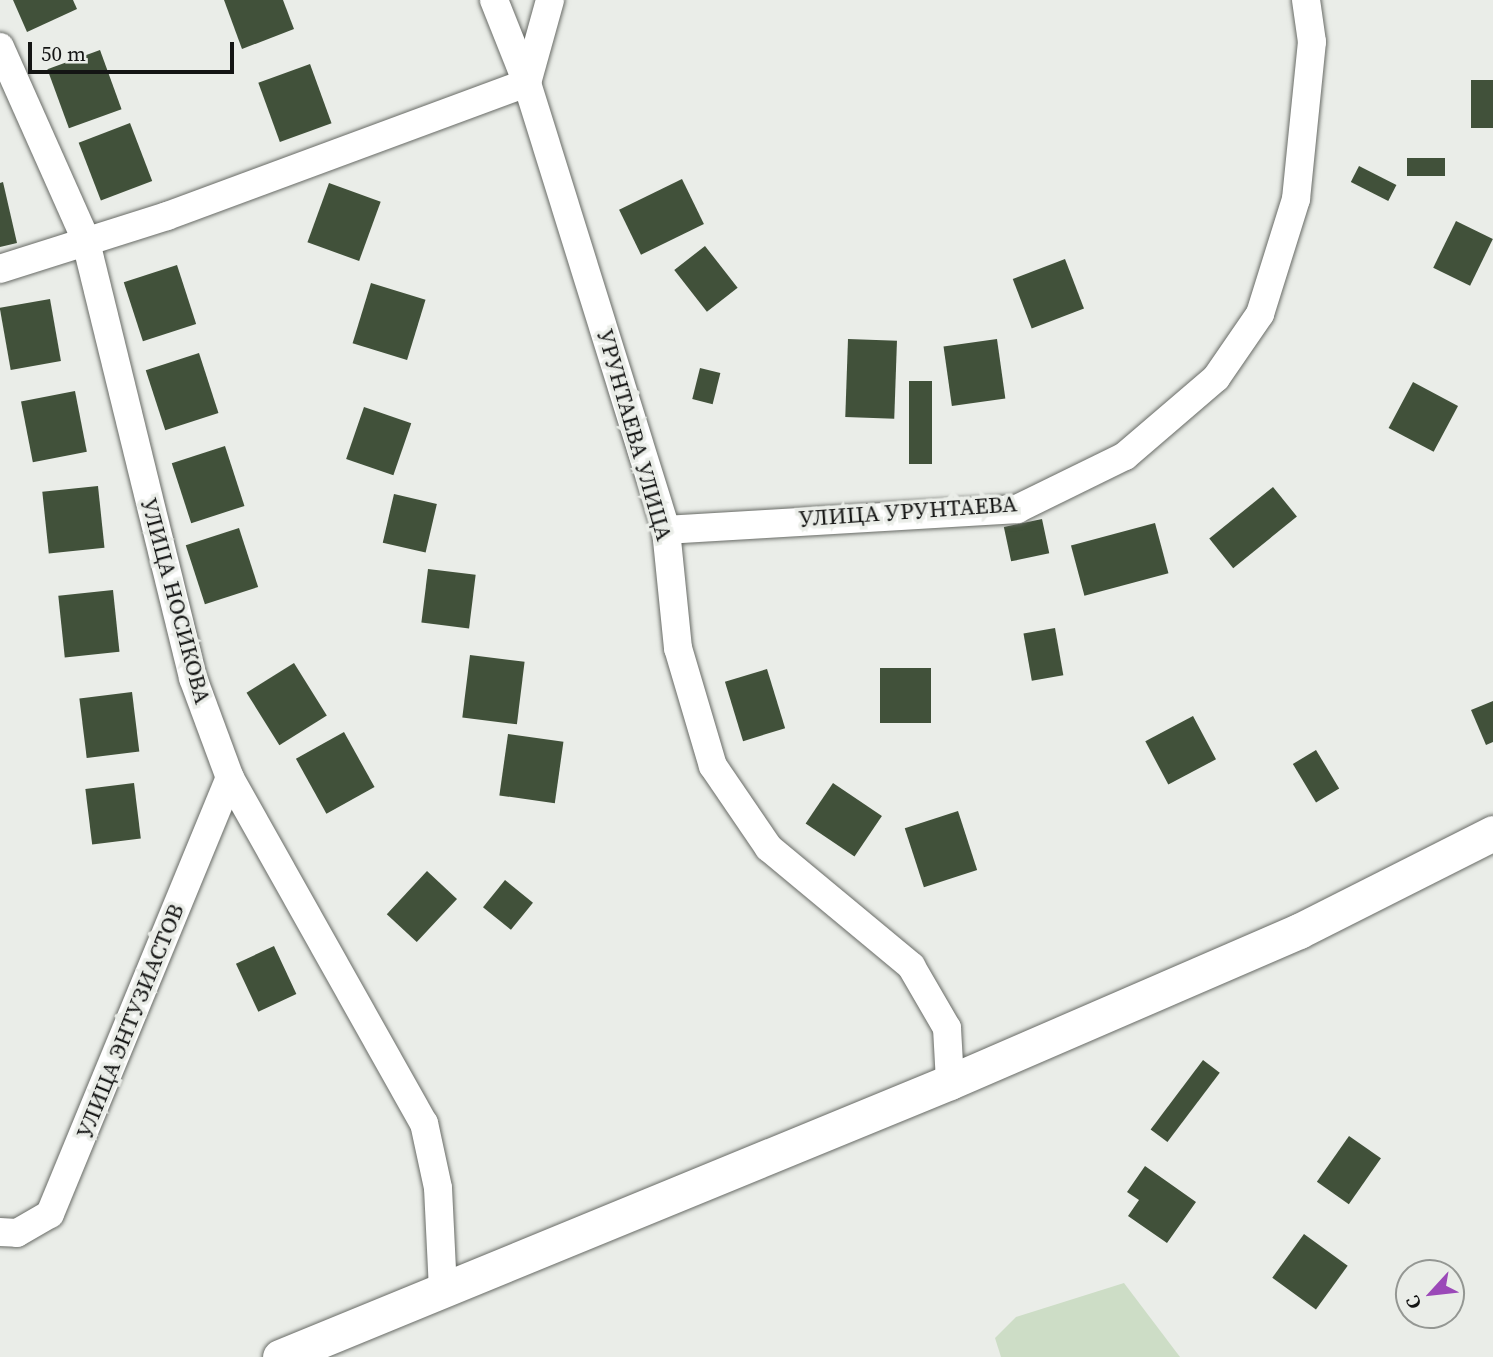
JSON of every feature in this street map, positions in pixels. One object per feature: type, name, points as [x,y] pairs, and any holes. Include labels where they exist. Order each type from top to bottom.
[{"type":"street","name":"УРУНТАЕВА УЛИЦА","points":[[494,0],[527,83],[666,530],[678,648],[713,766],[769,848],[911,966],[947,1028],[950,1082]]},
{"type":"street","points":[[0,269],[85,238],[167,216],[527,83],[550,0]]},
{"type":"street","name":"УЛИЦА УРУНТАЕВА","points":[[666,530],[1017,509],[1125,456],[1216,378],[1260,314],[1296,199],[1312,42],[1306,0]]},
{"type":"street","name":"УЛИЦА НОСИКОВА","points":[[0,47],[85,238],[192,678],[230,778],[424,1123],[438,1188],[443,1291]]},
{"type":"street","name":"УЛИЦА ЭНТУЗИАСТОВ","points":[[0,1232],[17,1233],[50,1214],[230,778]]},
{"type":"street","points":[[280,1357],[950,1082],[1311,925],[1493,833]]},
{"type":"green space","points":[[1124,1283],[1180,1357],[1001,1357],[995,1338],[1016,1317]]},
{"type":"building","points":[[13,0],[73,0],[77,9],[27,32]]},
{"type":"building","points":[[224,0],[283,0],[294,29],[242,49]]},
{"type":"building","points":[[100,50],[122,109],[69,128],[47,69]]},
{"type":"building","points":[[310,64],[332,123],[280,142],[258,83]]},
{"type":"building","points":[[1471,80],[1493,80],[1493,128],[1471,128]]},
{"type":"building","points":[[130,123],[152,181],[101,201],[79,143]]},
{"type":"building","points":[[1407,158],[1445,158],[1445,176],[1407,176]]},
{"type":"building","points":[[1359,166],[1396,185],[1388,201],[1351,182]]},
{"type":"building","points":[[682,179],[704,224],[641,255],[619,210]]},
{"type":"building","points":[[3,182],[17,243],[0,247],[0,183]]},
{"type":"building","points":[[329,183],[381,202],[359,261],[307,242]]},
{"type":"building","points":[[1456,221],[1493,239],[1470,286],[1433,268]]},
{"type":"building","points":[[705,246],[738,288],[707,312],[674,270]]},
{"type":"building","points":[[1065,259],[1084,308],[1032,329],[1013,279]]},
{"type":"building","points":[[177,265],[196,324],[143,341],[124,282]]},
{"type":"building","points":[[371,283],[426,300],[407,360],[353,343]]},
{"type":"building","points":[[50,299],[61,361],[11,370],[0,308]]},
{"type":"building","points":[[848,339],[897,341],[894,419],[845,417]]},
{"type":"building","points":[[997,339],[1005,398],[952,406],[944,347]]},
{"type":"building","points":[[199,353],[218,413],[165,430],[146,370]]},
{"type":"building","points":[[700,368],[720,373],[713,404],[692,399]]},
{"type":"building","points":[[909,381],[932,381],[932,464],[909,464]]},
{"type":"building","points":[[1413,382],[1458,406],[1434,452],[1389,428]]},
{"type":"building","points":[[75,391],[87,452],[33,462],[21,401]]},
{"type":"building","points":[[364,407],[411,423],[393,475],[346,459]]},
{"type":"building","points":[[225,446],[244,506],[191,523],[172,463]]},
{"type":"building","points":[[98,486],[104,548],[49,554],[42,492]]},
{"type":"building","points":[[1273,487],[1297,517],[1233,568],[1209,539]]},
{"type":"building","points":[[394,494],[437,504],[426,553],[383,543]]},
{"type":"building","points":[[1042,519],[1049,553],[1011,561],[1004,527]]},
{"type":"building","points":[[1155,523],[1168,573],[1084,596],[1071,546]]},
{"type":"building","points":[[239,528],[258,587],[205,604],[186,545]]},
{"type":"building","points":[[428,569],[476,575],[469,628],[421,623]]},
{"type":"building","points":[[113,590],[119,652],[65,657],[58,596]]},
{"type":"building","points":[[1055,628],[1063,675],[1032,681],[1023,634]]},
{"type":"building","points":[[470,655],[525,662],[517,724],[462,718]]},
{"type":"building","points":[[294,663],[327,716],[279,745],[247,693]]},
{"type":"building","points":[[880,668],[931,668],[931,723],[880,723]]},
{"type":"building","points":[[767,669],[785,728],[743,741],[725,682]]},
{"type":"building","points":[[132,692],[139,752],[87,758],[79,698]]},
{"type":"building","points":[[1493,701],[1493,742],[1486,745],[1471,710]]},
{"type":"building","points":[[1193,716],[1216,759],[1168,785],[1145,741]]},
{"type":"building","points":[[344,732],[375,787],[326,814],[296,759]]},
{"type":"building","points":[[508,734],[563,742],[555,803],[499,795]]},
{"type":"building","points":[[1316,750],[1339,789],[1316,802],[1293,764]]},
{"type":"building","points":[[134,783],[141,839],[92,845],[85,789]]},
{"type":"building","points":[[833,783],[882,816],[855,857],[806,824]]},
{"type":"building","points":[[958,811],[977,870],[924,887],[905,828]]},
{"type":"building","points":[[427,871],[457,899],[417,942],[387,914]]},
{"type":"building","points":[[505,880],[533,903],[511,930],[483,907]]},
{"type":"building","points":[[274,946],[296,994],[258,1012],[236,964]]},
{"type":"building","points":[[1203,1060],[1220,1073],[1167,1142],[1151,1129]]},
{"type":"building","points":[[1349,1136],[1381,1158],[1349,1204],[1317,1182]]},
{"type":"building","points":[[1145,1166],[1196,1202],[1167,1243],[1128,1216],[1139,1200],[1127,1192]]},
{"type":"building","points":[[1304,1234],[1348,1266],[1316,1309],[1272,1278]]}]
